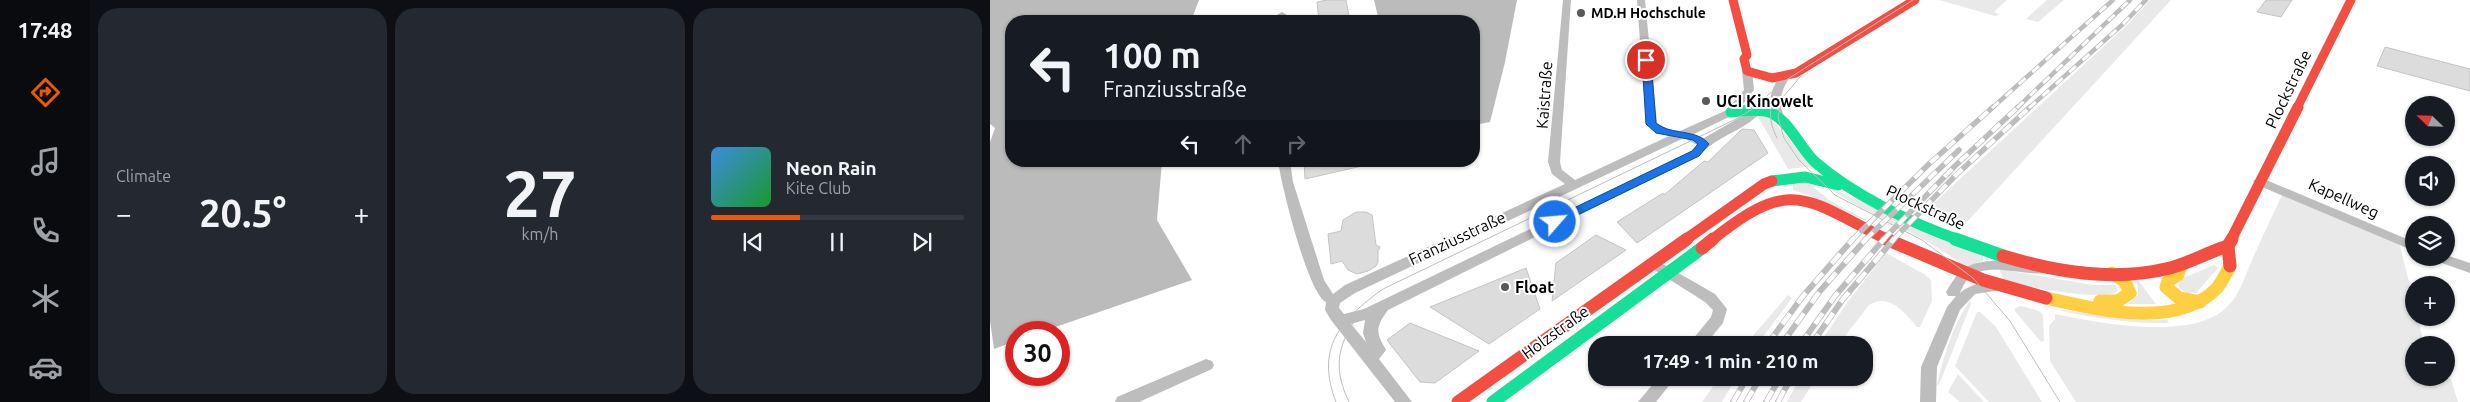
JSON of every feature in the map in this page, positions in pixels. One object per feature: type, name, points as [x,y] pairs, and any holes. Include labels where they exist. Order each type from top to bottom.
[{"type":"main road","points":[[1733,0],[1747,55],[1761,70],[1785,76]]},
{"type":"main road","points":[[1747,55],[1744,59],[1747,71],[1772,80],[1785,76],[1800,70],[1913,0]]},
{"type":"main road","points":[[2340,0],[2345,13]]},
{"type":"main road","name":"Plockstraße","points":[[2181,264],[2178,275],[2168,281],[2166,287],[2170,293],[2179,298],[2201,303],[2211,295],[2230,265],[2228,246],[2351,0]]},
{"type":"main road","points":[[1758,110],[1770,112],[1780,118]]},
{"type":"main road","name":"Franziusstraße","points":[[1731,112],[1758,110]]},
{"type":"main road","name":"Plockstraße","points":[[1780,118],[1811,158],[1852,191],[1966,244],[2053,269],[2096,274],[2138,272],[2181,264],[2213,249],[2228,246]]},
{"type":"main road","name":"Holzstraße","points":[[1458,402],[1755,189],[1771,181],[1786,177],[1806,176],[1824,180],[1852,191]]},
{"type":"main road","name":"Holzstraße","points":[[1493,402],[1668,272],[1769,200],[1788,197],[1809,201],[1936,264]]},
{"type":"main road","points":[[1936,264],[2000,286],[2131,312],[2166,312],[2189,308],[2201,303]]},
{"type":"main road","points":[[2094,306],[2102,300],[2118,301],[2130,293],[2126,282],[2112,273]]},
{"type":"street","name":"Kaistraße","points":[[1567,0],[1554,162],[1556,171],[1573,184]]},
{"type":"street","points":[[1641,0],[1652,124],[1660,130],[1697,138],[1704,144]]},
{"type":"street","name":"Franziusstraße","points":[[1334,300],[1350,289],[1731,112],[1749,90],[1747,71]]},
{"type":"street","points":[[1780,118],[1774,108],[1773,98],[1785,76]]},
{"type":"street","name":"Franziusstraße","points":[[1336,316],[1342,320],[1350,320],[1696,153],[1704,144],[1746,120],[1758,110]]},
{"type":"street","points":[[1285,167],[1286,182],[1317,280],[1325,296],[1334,300],[1331,306],[1336,316],[1404,402]]},
{"type":"street","name":"Kapellweg","points":[[2259,181],[2405,243]]},
{"type":"street","points":[[1653,262],[1710,298],[1720,309],[1718,319],[1704,336]]},
{"type":"street","points":[[2455,263],[2470,268]]},
{"type":"street","points":[[1936,264],[1951,279],[1954,300]]},
{"type":"street","points":[[1928,402],[1929,367],[1964,275],[1977,267],[1990,265],[2008,265],[2029,270],[2053,269]]},
{"type":"street","points":[[1954,300],[1971,290],[2000,286]]},
{"type":"street","name":"Franziusstraße","points":[[1371,360],[1378,350],[1370,339],[1370,324],[1380,310],[1394,299]]},
{"type":"street","points":[[1123,402],[1206,365]]},
{"type":"street","points":[[1646,402],[1660,386]]},
{"type":"shaded area","points":[[990,0],[1199,0],[1193,15],[1005,15],[1005,167],[1161,167],[1157,220],[1192,280],[1070,322],[1005,321],[1005,345],[994,349],[990,321],[990,142],[995,128],[990,124]]},
{"type":"shaded area","points":[[1374,0],[1517,0],[1505,62],[1490,122],[1480,124],[1480,15],[1378,15]]},
{"type":"shaded area","points":[[1939,0],[2007,0],[1994,12],[2000,15],[1995,16]]},
{"type":"shaded area","points":[[2047,0],[2064,0],[2038,22],[2026,19]]},
{"type":"shaded area","points":[[2150,0],[2171,0],[1965,224],[1944,223],[1922,214],[2127,25]]},
{"type":"shaded area","points":[[1759,113],[1768,115],[1817,171],[1807,167],[1788,169],[1757,115]]},
{"type":"shaded area","points":[[1793,184],[1810,184],[1829,200],[1879,227],[1793,190]]},
{"type":"shaded area","points":[[1834,189],[1916,228],[1983,255],[1983,261],[1965,267],[1933,245],[1831,190]]},
{"type":"shaded area","points":[[2283,193],[2399,242],[2408,276],[2405,276],[2405,326],[2420,326],[2422,336],[2405,336],[2405,386],[2453,386],[2458,402],[2076,402],[2050,361],[2049,326],[2055,319],[2055,314],[2096,322],[2145,327],[2170,327],[2193,324],[2213,317],[2232,302]]},
{"type":"shaded area","points":[[1886,253],[1924,274],[1931,280],[1932,301],[1920,327],[1917,327],[1902,310],[1883,301],[1869,305],[1845,336],[1825,336],[1847,303]]},
{"type":"shaded area","points":[[2214,265],[2218,268],[2196,293],[2185,293],[2178,286],[2181,279]]},
{"type":"shaded area","points":[[1999,269],[2093,285],[2115,285],[2118,291],[2098,295],[2029,287],[2005,282]]},
{"type":"shaded area","points":[[2134,280],[2138,280],[2156,304],[2128,304],[2138,295],[2138,286]]},
{"type":"shaded area","points":[[1788,295],[1792,298],[1764,336],[1753,336]]},
{"type":"shaded area","points":[[1970,301],[1971,304],[1939,385],[1937,384],[1942,363],[1950,341],[1964,309]]},
{"type":"shaded area","points":[[2021,306],[2039,311],[2043,315],[2044,341],[2041,342],[2015,311],[2015,308]]},
{"type":"shaded area","points":[[2061,310],[2137,320],[2167,320],[2169,323],[2115,320],[2074,314]]},
{"type":"shaded area","points":[[1977,312],[1980,312],[1996,327],[2042,402],[1989,402],[1955,366]]},
{"type":"shaded area","points":[[1958,374],[1984,402],[1960,402],[1948,392]]},
{"type":"shaded area","points":[[1713,386],[1731,386],[1722,402],[1702,402]]},
{"type":"shaded area","points":[[1796,386],[1811,386],[1801,402],[1787,402]]},
{"type":"building","points":[[1346,0],[1349,15],[1318,15],[1317,2]]},
{"type":"building","points":[[2266,0],[2292,0],[2281,17],[2257,12]]},
{"type":"building","points":[[2385,47],[2470,69],[2470,91],[2377,66]]},
{"type":"building","points":[[1742,129],[1754,130],[1768,153],[1637,243],[1617,222],[1663,193],[1664,195],[1704,161],[1708,162]]},
{"type":"building","points":[[1304,167],[1358,167],[1305,179]]},
{"type":"building","points":[[1356,212],[1366,212],[1372,215],[1376,245],[1380,247],[1376,266],[1368,271],[1357,274],[1348,270],[1342,261],[1331,264],[1328,234],[1341,231],[1343,220]]},
{"type":"building","name":"Float","points":[[1596,235],[1626,250],[1552,301],[1556,263]]},
{"type":"building","name":"Float","points":[[1526,268],[1540,309],[1489,344],[1430,307]]},
{"type":"building","points":[[1410,323],[1479,351],[1435,383],[1420,382],[1387,340]]},
{"type":"tram line","points":[[1336,402],[1330,383],[1328,366],[1330,351],[1344,324],[1355,312],[1383,289],[1736,119],[1751,110],[1783,82],[1913,0]]},
{"type":"tram line","points":[[1801,76],[1783,97],[1778,117],[1784,138],[1799,160],[1835,195],[1922,240],[1973,278],[2010,321],[2060,402]]},
{"type":"tram line","points":[[1777,138],[1770,113],[1775,95],[1779,89]]},
{"type":"tram line","points":[[1349,402],[1341,380],[1339,359],[1344,339],[1356,319]]},
{"type":"railway","points":[[1992,108],[2113,0]]},
{"type":"railway","points":[[2017,108],[2130,0]]},
{"type":"railway","points":[[2029,108],[2123,24],[2146,0]]},
{"type":"railway","points":[[1853,239],[1930,163],[1993,107]]},
{"type":"railway","points":[[1883,240],[1956,165],[2018,107]]},
{"type":"railway","points":[[1893,240],[1956,175],[2030,107]]},
{"type":"railway","points":[[1866,239],[1959,150]]},
{"type":"railway","points":[[1774,336],[1803,296],[1853,239]]},
{"type":"railway","points":[[1788,336],[1820,291],[1866,239]]},
{"type":"railway","points":[[1806,336],[1835,296],[1884,239]]},
{"type":"railway","points":[[1817,336],[1843,299],[1894,239]]},
{"type":"railway","points":[[1733,402],[1742,386]]},
{"type":"railway","points":[[1746,402],[1755,386]]},
{"type":"railway","points":[[1766,402],[1775,386]]},
{"type":"railway","points":[[1778,402],[1787,386]]},
{"type":"traffic: fast","points":[[1731,112],[1747,110],[1769,112],[1782,122],[1814,161],[1855,193],[1953,238],[2003,256]]},
{"type":"traffic: fast","points":[[1772,181],[1789,177],[1805,177],[1838,185]]},
{"type":"traffic: fast","points":[[1493,402],[1702,248]]},
{"type":"traffic: slow","points":[[2181,265],[2178,275],[2168,281],[2166,287],[2179,298],[2200,302]]},
{"type":"traffic: slow","points":[[2046,298],[2122,312],[2150,313],[2176,310],[2199,303],[2218,288],[2230,266]]},
{"type":"traffic: slow","points":[[2100,301],[2118,301],[2130,293],[2125,282],[2112,273]]},
{"type":"traffic: jam","points":[[1733,0],[1747,55],[1744,59],[1747,71],[1766,78],[1783,77],[1796,73],[1915,0]]},
{"type":"traffic: jam","points":[[2230,266],[2228,246],[2351,0]]},
{"type":"traffic: jam","points":[[1458,402],[1764,184],[1772,181]]},
{"type":"traffic: jam","points":[[1702,248],[1751,211],[1778,199],[1793,198],[1809,201],[1896,244],[1953,269],[2014,290],[2046,298]]},
{"type":"traffic: jam","points":[[2003,256],[2065,271],[2108,275],[2150,272],[2171,268],[2228,246]]},
{"type":"place","name":"MD.H Hochschule","points":[[1581,13]]},
{"type":"place","name":"UCI Kinowelt","points":[[1706,101]]},
{"type":"place","name":"Float","points":[[1505,287]]},
{"type":"route","points":[[1555,222],[1696,153],[1704,144],[1701,140],[1692,136],[1666,133],[1654,127],[1651,120],[1646,60]]}]
